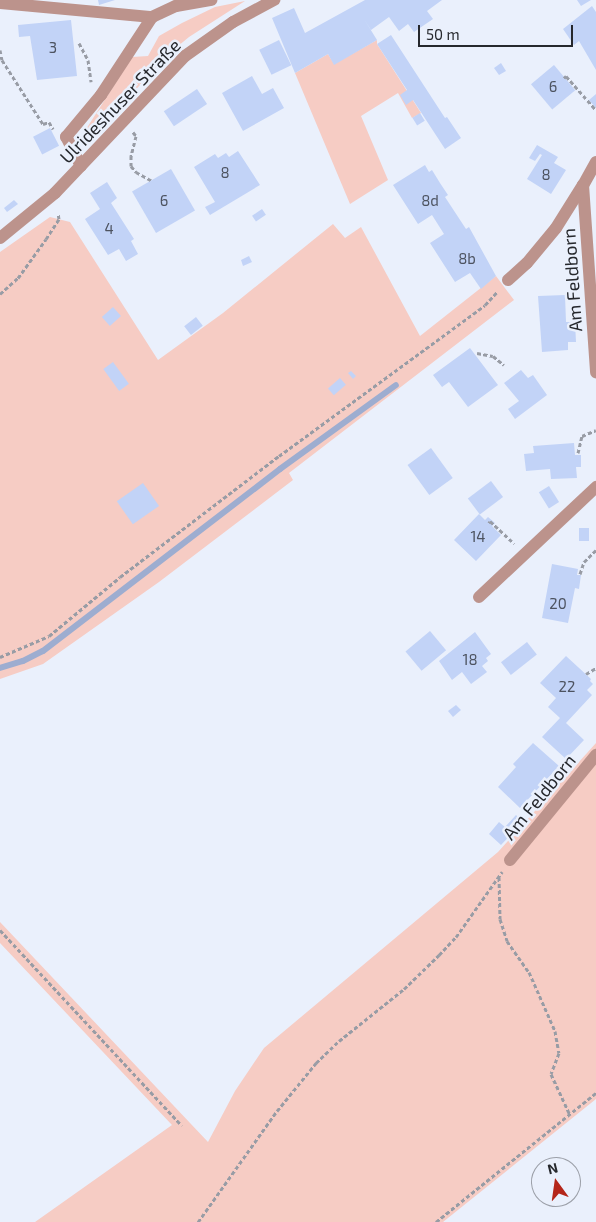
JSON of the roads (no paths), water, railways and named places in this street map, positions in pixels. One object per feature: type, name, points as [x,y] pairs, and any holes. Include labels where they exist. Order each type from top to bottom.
[{"type":"street","points":[[0,4],[152,17],[176,6],[212,0]]},
{"type":"street","name":"Ulrideshuser Straße","points":[[0,238],[55,193],[185,56],[233,22],[274,0]]},
{"type":"street","points":[[81,166],[66,137],[101,95],[152,17]]},
{"type":"street","name":"Am Feldborn","points":[[508,280],[527,263],[556,228],[596,162]]},
{"type":"street","name":"Am Feldborn","points":[[583,185],[596,373]]},
{"type":"street","points":[[479,597],[596,488]]},
{"type":"street","name":"Am Feldborn","points":[[510,860],[596,755]]},
{"type":"waterway","points":[[0,668],[23,661],[43,651],[280,469],[396,385]]}]
